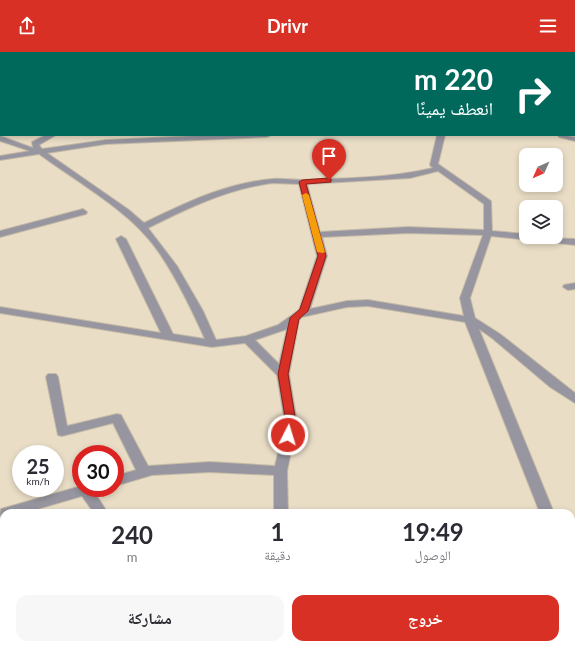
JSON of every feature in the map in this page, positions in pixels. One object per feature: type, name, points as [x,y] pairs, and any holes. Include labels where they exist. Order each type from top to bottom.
[{"type":"street","points":[[39,151],[35,144],[50,136]]},
{"type":"street","points":[[0,158],[106,142],[151,138],[228,136]]},
{"type":"street","points":[[441,136],[434,165],[488,203],[488,233],[465,298],[471,320],[545,509]]},
{"type":"street","points":[[565,136],[575,139]]},
{"type":"street","points":[[0,138],[21,147],[39,151],[126,212],[143,227],[150,234],[172,266],[198,311],[212,344]]},
{"type":"street","points":[[143,227],[199,200],[238,188],[272,181],[302,182],[410,176],[438,169]]},
{"type":"street","points":[[0,310],[212,344],[248,339],[282,327],[304,311],[322,256],[302,182]]},
{"type":"street","points":[[0,234],[84,212]]},
{"type":"street","points":[[316,235],[408,230],[488,233],[575,242]]},
{"type":"street","points":[[121,239],[169,337]]},
{"type":"street","points":[[296,316],[347,304],[368,303],[471,320],[496,336],[554,384],[575,399]]},
{"type":"street","points":[[280,509],[280,471],[291,423],[283,374],[296,316]]},
{"type":"street","points":[[248,339],[283,374]]},
{"type":"street","points":[[52,377],[62,432],[117,418],[144,472]]},
{"type":"street","points":[[124,478],[152,470],[210,467],[280,471]]},
{"type":"street","points":[[19,509],[72,493]]},
{"type":"street","points":[[92,497],[99,509]]},
{"type":"slow traffic","points":[[306,195],[321,252]]},
{"type":"route","points":[[288,435],[291,423],[283,374],[294,318],[304,311],[322,256],[302,182],[329,180]]}]
